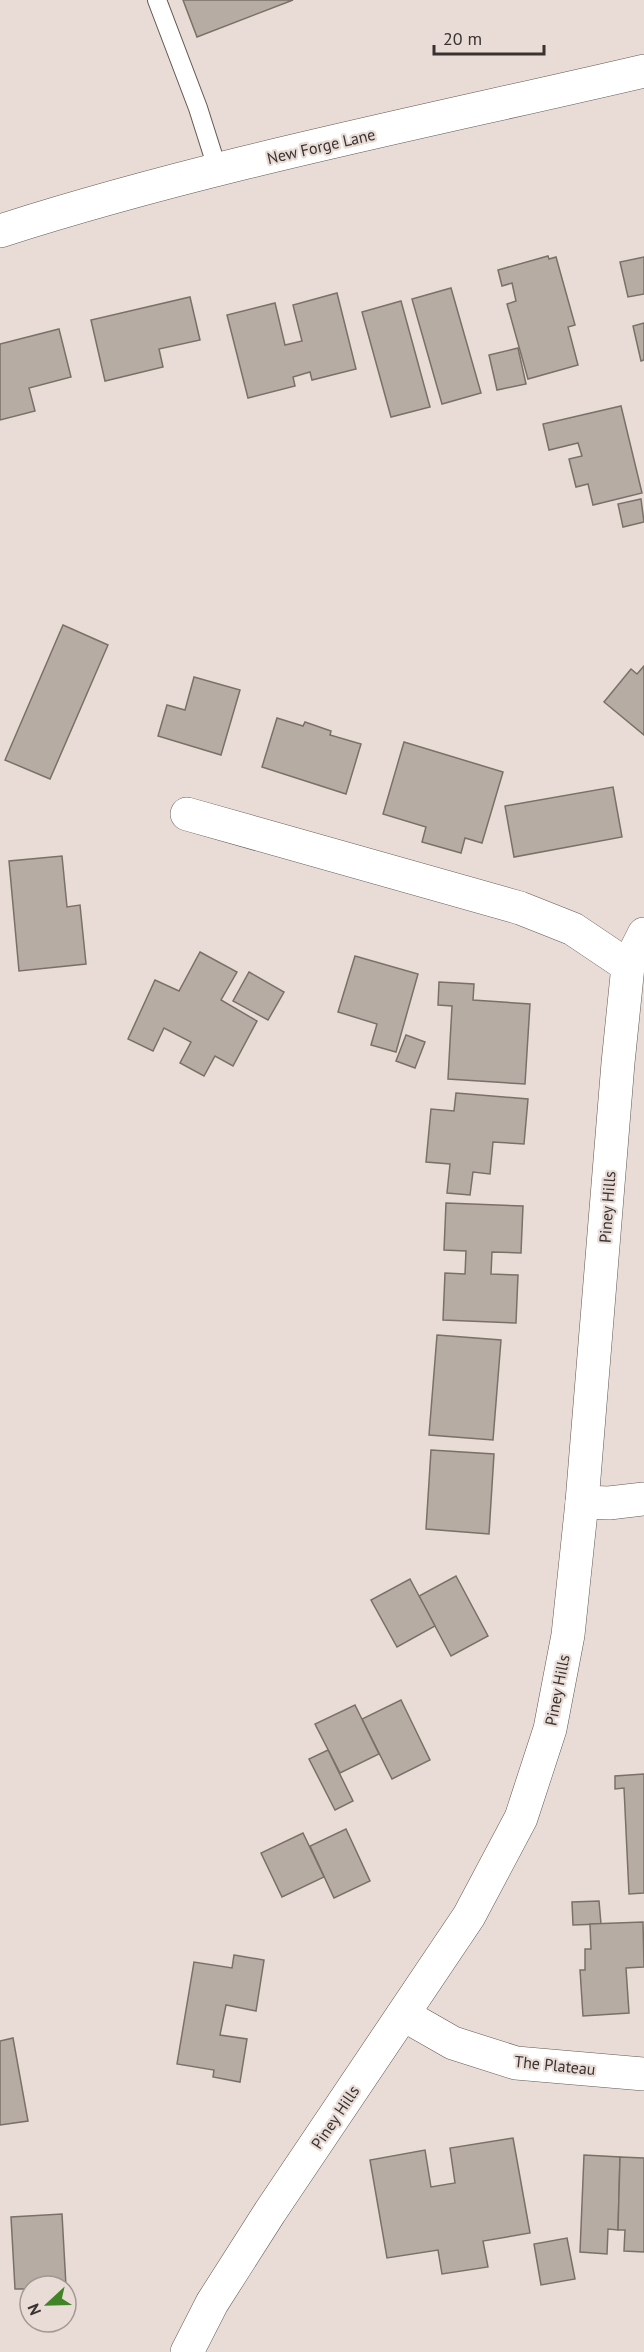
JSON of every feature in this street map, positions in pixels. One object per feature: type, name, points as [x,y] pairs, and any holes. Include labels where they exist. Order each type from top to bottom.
[{"type":"street","name":"New Forge Lane","points":[[0,231],[77,206],[644,71]]},
{"type":"street","points":[[187,814],[520,908],[573,929],[628,966]]},
{"type":"street","name":"Piney Hills","points":[[187,2352],[212,2303],[469,1916],[521,1818],[550,1729],[564,1658],[582,1502],[628,966],[644,934]]},
{"type":"street","points":[[582,1502],[609,1503],[644,1499]]},
{"type":"street","name":"The Plateau","points":[[404,2015],[453,2043],[516,2063],[644,2074]]},
{"type":"lane","points":[[157,0],[198,108],[218,171]]},
{"type":"building","points":[[183,0],[293,0],[197,37]]},
{"type":"building","points":[[548,256],[549,259],[556,257],[575,325],[568,327],[578,365],[528,379],[507,304],[516,301],[512,283],[502,286],[498,270]]},
{"type":"building","points":[[644,257],[644,294],[628,297],[620,262]]},
{"type":"building","points":[[451,288],[481,393],[442,404],[412,299]]},
{"type":"building","points":[[337,293],[356,369],[312,380],[310,372],[293,377],[295,386],[248,398],[227,315],[275,303],[285,345],[302,341],[293,305]]},
{"type":"building","points":[[190,297],[200,340],[159,349],[163,367],[105,381],[91,320]]},
{"type":"building","points":[[401,301],[430,407],[391,417],[362,312]]},
{"type":"building","points":[[644,323],[644,360],[641,361],[633,326]]},
{"type":"building","points":[[59,329],[71,377],[29,388],[35,411],[0,420],[0,344]]},
{"type":"building","points":[[518,348],[526,384],[497,390],[489,355]]},
{"type":"building","points":[[621,406],[642,493],[593,505],[588,484],[576,487],[569,459],[582,456],[578,443],[549,450],[543,424]]},
{"type":"building","points":[[641,499],[644,522],[623,527],[618,504]]},
{"type":"building","points":[[63,625],[108,645],[50,779],[5,760]]},
{"type":"building","points":[[644,666],[644,735],[604,702],[631,669],[637,674]]},
{"type":"building","points":[[194,677],[240,690],[221,755],[158,736],[167,705],[185,710]]},
{"type":"building","points":[[277,718],[303,726],[305,722],[331,731],[330,735],[361,744],[346,794],[262,767]]},
{"type":"building","points":[[404,742],[503,772],[482,843],[465,838],[461,853],[422,842],[426,827],[383,814]]},
{"type":"building","points":[[613,787],[622,837],[514,857],[505,806]]},
{"type":"building","points":[[62,856],[67,907],[80,905],[86,964],[19,971],[9,861]]},
{"type":"building","points":[[200,952],[237,972],[221,1000],[257,1021],[233,1066],[215,1056],[204,1076],[180,1063],[191,1042],[164,1028],[153,1051],[128,1039],[155,980],[179,991]]},
{"type":"building","points":[[355,956],[418,974],[396,1052],[371,1045],[377,1024],[338,1012]]},
{"type":"building","points":[[249,972],[284,992],[268,1020],[233,1001]]},
{"type":"building","points":[[439,982],[474,984],[473,1000],[530,1004],[525,1084],[448,1079],[452,1006],[438,1005]]},
{"type":"building","points":[[406,1035],[425,1042],[415,1068],[396,1061]]},
{"type":"building","points":[[456,1093],[528,1099],[524,1144],[493,1142],[490,1174],[473,1172],[470,1195],[447,1193],[450,1164],[426,1162],[431,1109],[454,1111]]},
{"type":"building","points":[[446,1203],[523,1206],[521,1253],[492,1252],[491,1274],[518,1275],[516,1323],[443,1320],[445,1273],[465,1274],[466,1251],[444,1250]]},
{"type":"building","points":[[437,1335],[501,1340],[493,1440],[429,1435]]},
{"type":"building","points":[[431,1450],[494,1454],[489,1534],[426,1529]]},
{"type":"building","points":[[456,1576],[488,1636],[451,1656],[419,1596]]},
{"type":"building","points":[[410,1579],[435,1626],[397,1647],[371,1600]]},
{"type":"building","points":[[401,1700],[430,1760],[392,1779],[362,1719]]},
{"type":"building","points":[[355,1705],[379,1754],[340,1773],[315,1724]]},
{"type":"building","points":[[328,1750],[353,1801],[335,1810],[309,1759]]},
{"type":"building","points":[[644,1774],[644,1893],[629,1894],[624,1788],[615,1789],[615,1776]]},
{"type":"building","points":[[346,1829],[370,1881],[334,1898],[310,1846]]},
{"type":"building","points":[[303,1833],[324,1877],[282,1897],[261,1853]]},
{"type":"building","points":[[599,1901],[601,1924],[573,1925],[572,1902]]},
{"type":"building","points":[[643,1922],[644,1967],[626,1968],[629,2013],[583,2016],[580,1970],[585,1970],[585,1949],[591,1949],[590,1924]]},
{"type":"building","points":[[234,1955],[264,1960],[256,2011],[226,2005],[220,2035],[247,2039],[240,2082],[213,2077],[214,2070],[177,2064],[194,1962],[232,1968]]},
{"type":"building","points":[[13,2038],[28,2121],[0,2125],[0,2041]]},
{"type":"building","points":[[513,2138],[530,2233],[483,2241],[488,2267],[442,2274],[438,2250],[387,2258],[370,2160],[425,2150],[431,2187],[455,2183],[450,2148]]},
{"type":"building","points":[[584,2155],[620,2157],[618,2230],[608,2229],[607,2254],[580,2252]]},
{"type":"building","points":[[620,2157],[644,2158],[644,2252],[624,2251],[625,2230],[618,2230]]},
{"type":"building","points":[[62,2214],[65,2274],[18,2274],[18,2289],[15,2289],[11,2217]]},
{"type":"building","points":[[567,2238],[575,2279],[541,2285],[534,2244]]}]
